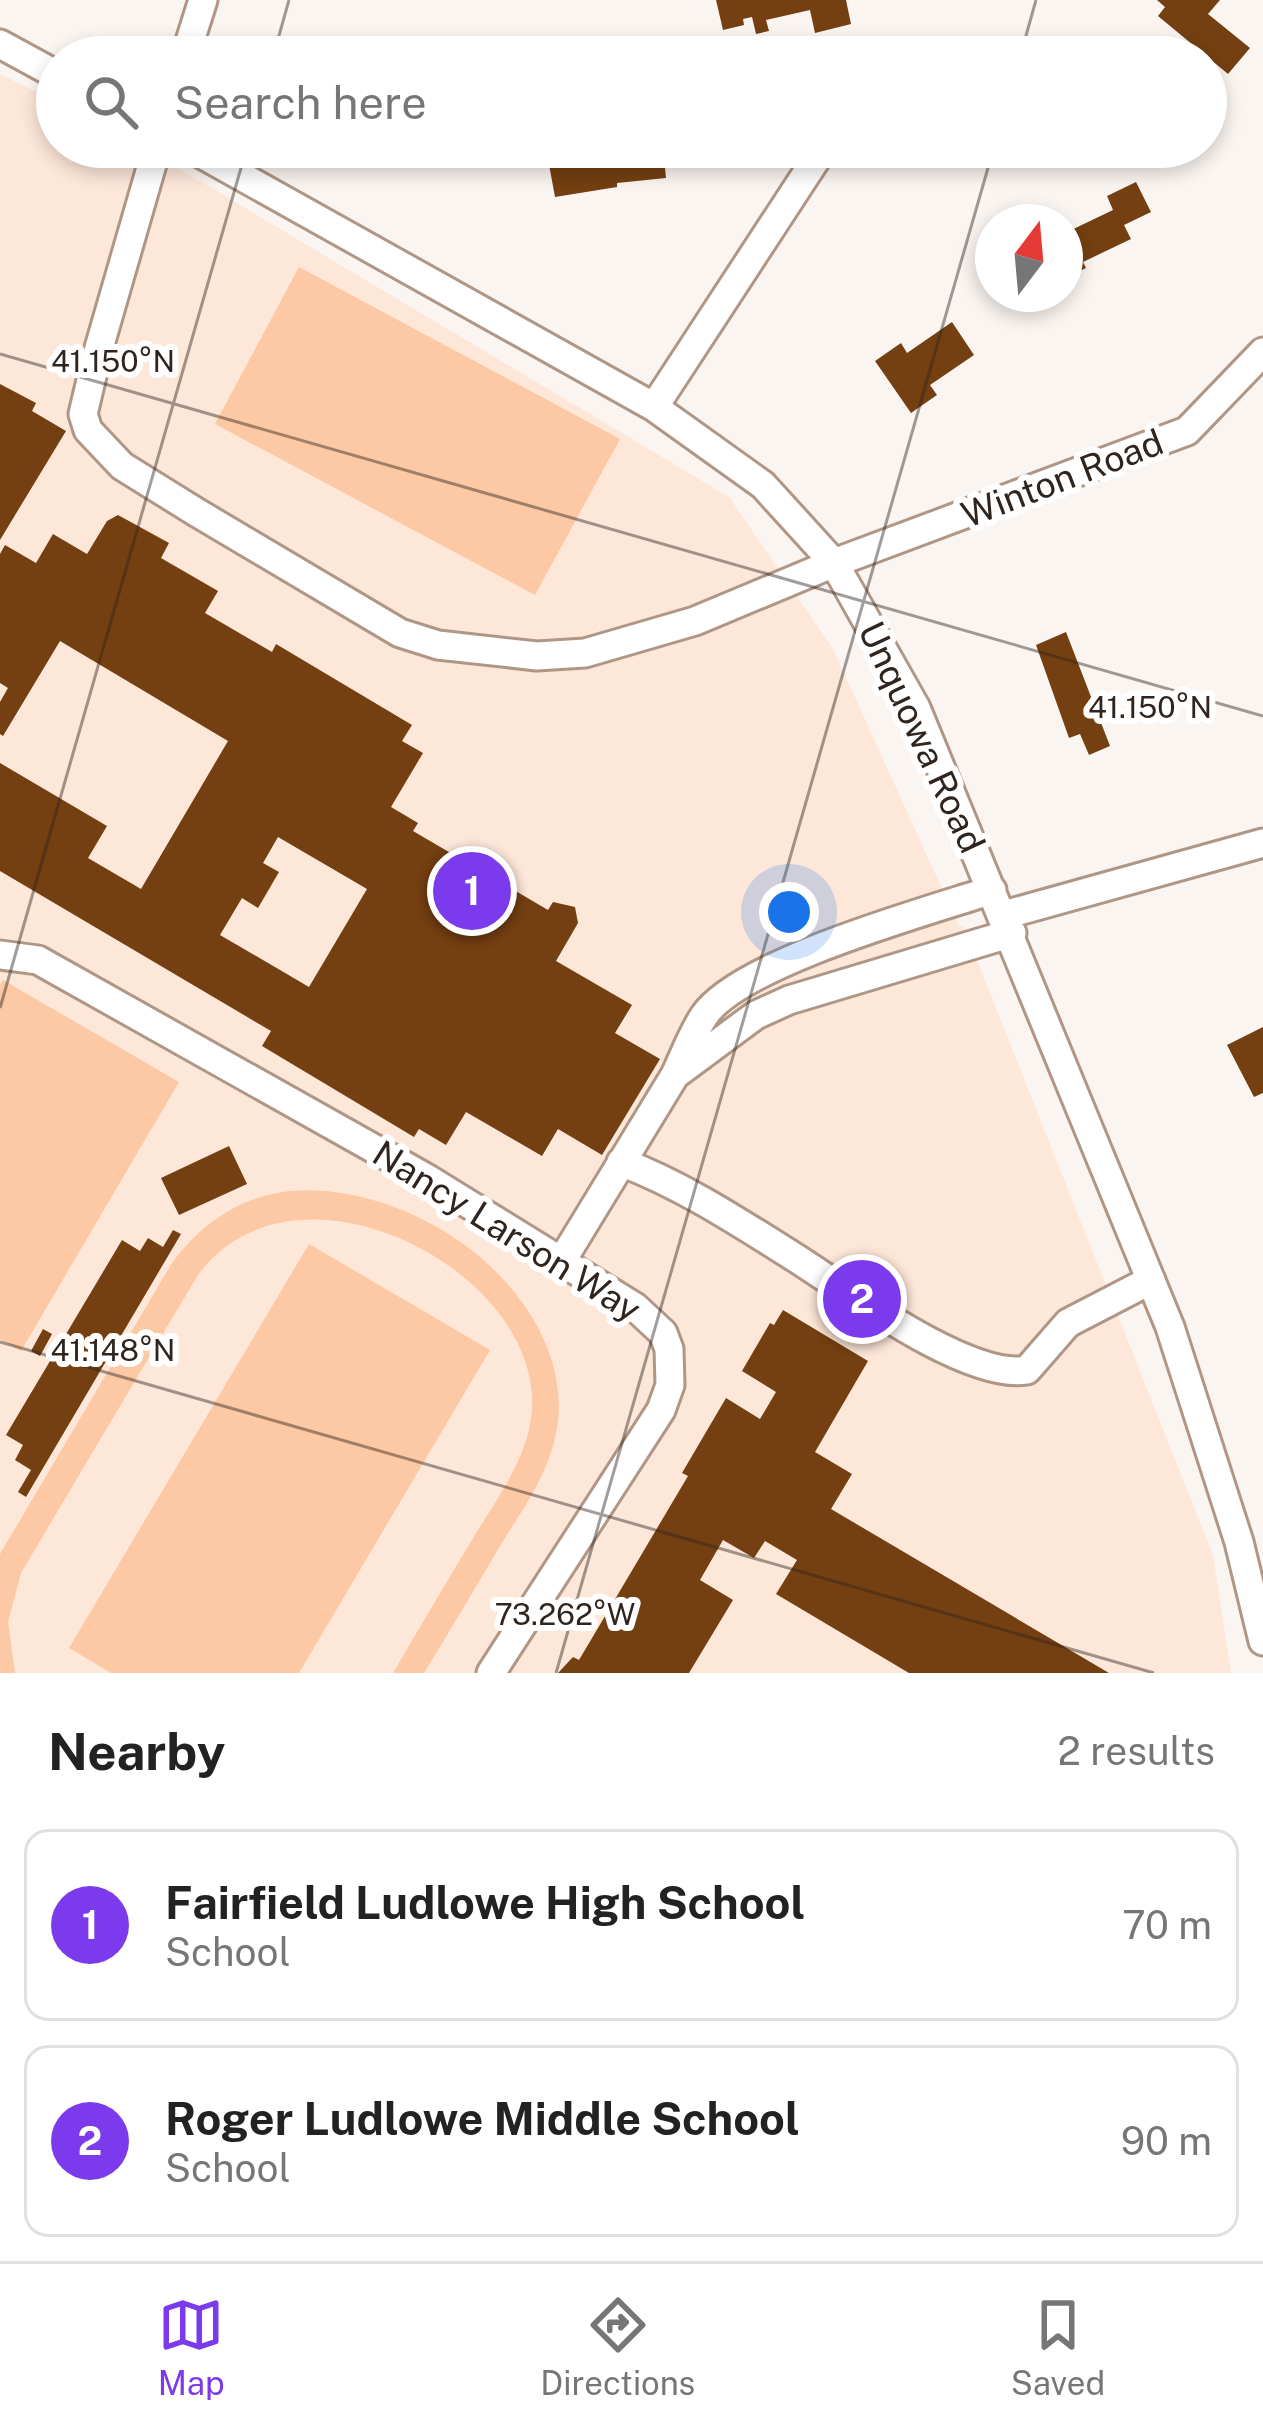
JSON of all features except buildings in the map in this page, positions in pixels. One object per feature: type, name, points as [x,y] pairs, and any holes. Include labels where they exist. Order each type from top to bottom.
[{"type":"street","points":[[192,36],[203,0]]},
{"type":"street","points":[[0,44],[36,64]]},
{"type":"street","name":"Winton Road","points":[[152,168],[82,414],[88,430],[122,466],[196,512],[400,633],[438,645],[502,653],[585,653],[695,621],[834,563],[1187,431],[1263,352]]},
{"type":"street","name":"Unquowa Road","points":[[227,168],[654,406],[763,485],[834,563],[916,708],[1171,1327],[1254,1565],[1263,1641]]},
{"type":"street","points":[[654,406],[810,168]]},
{"type":"street","points":[[561,1262],[675,1075],[705,1014],[730,990],[804,954],[1003,913],[1263,843]]},
{"type":"street","points":[[675,1075],[756,1015],[1003,913]]},
{"type":"street","name":"Nancy Larson Way","points":[[0,955],[38,960],[428,1179],[624,1299],[663,1333],[672,1367],[661,1410],[491,1673]]},
{"type":"street","points":[[621,1162],[686,1193],[988,1369],[1027,1370],[1059,1330],[1151,1280]]},
{"type":"shaded area","points":[[0,74],[36,92],[36,168],[178,168],[729,497],[833,649],[959,926],[963,925],[1213,1555],[1231,1673],[0,1673]]},
{"type":"shaded area","points":[[299,267],[620,439],[535,595],[215,424]]},
{"type":"shaded area","points":[[3,980],[179,1082],[21,1351],[0,1339]]},
{"type":"shaded area","points":[[290,1191],[362,1197],[408,1213],[470,1249],[513,1291],[545,1342],[559,1398],[549,1458],[527,1503],[424,1673],[393,1673],[518,1461],[532,1409],[524,1357],[496,1310],[454,1269],[402,1239],[345,1222],[289,1221],[237,1239],[196,1278],[21,1573],[8,1622],[15,1673],[0,1673],[0,1554],[172,1263],[223,1214],[254,1199]]},
{"type":"shaded area","points":[[309,1244],[490,1350],[299,1673],[111,1673],[69,1648]]},
{"type":"place","name":"Fairfield Ludlowe High School","points":[[472,891]]},
{"type":"place","name":"Roger Ludlowe Middle School","points":[[862,1299]]}]
